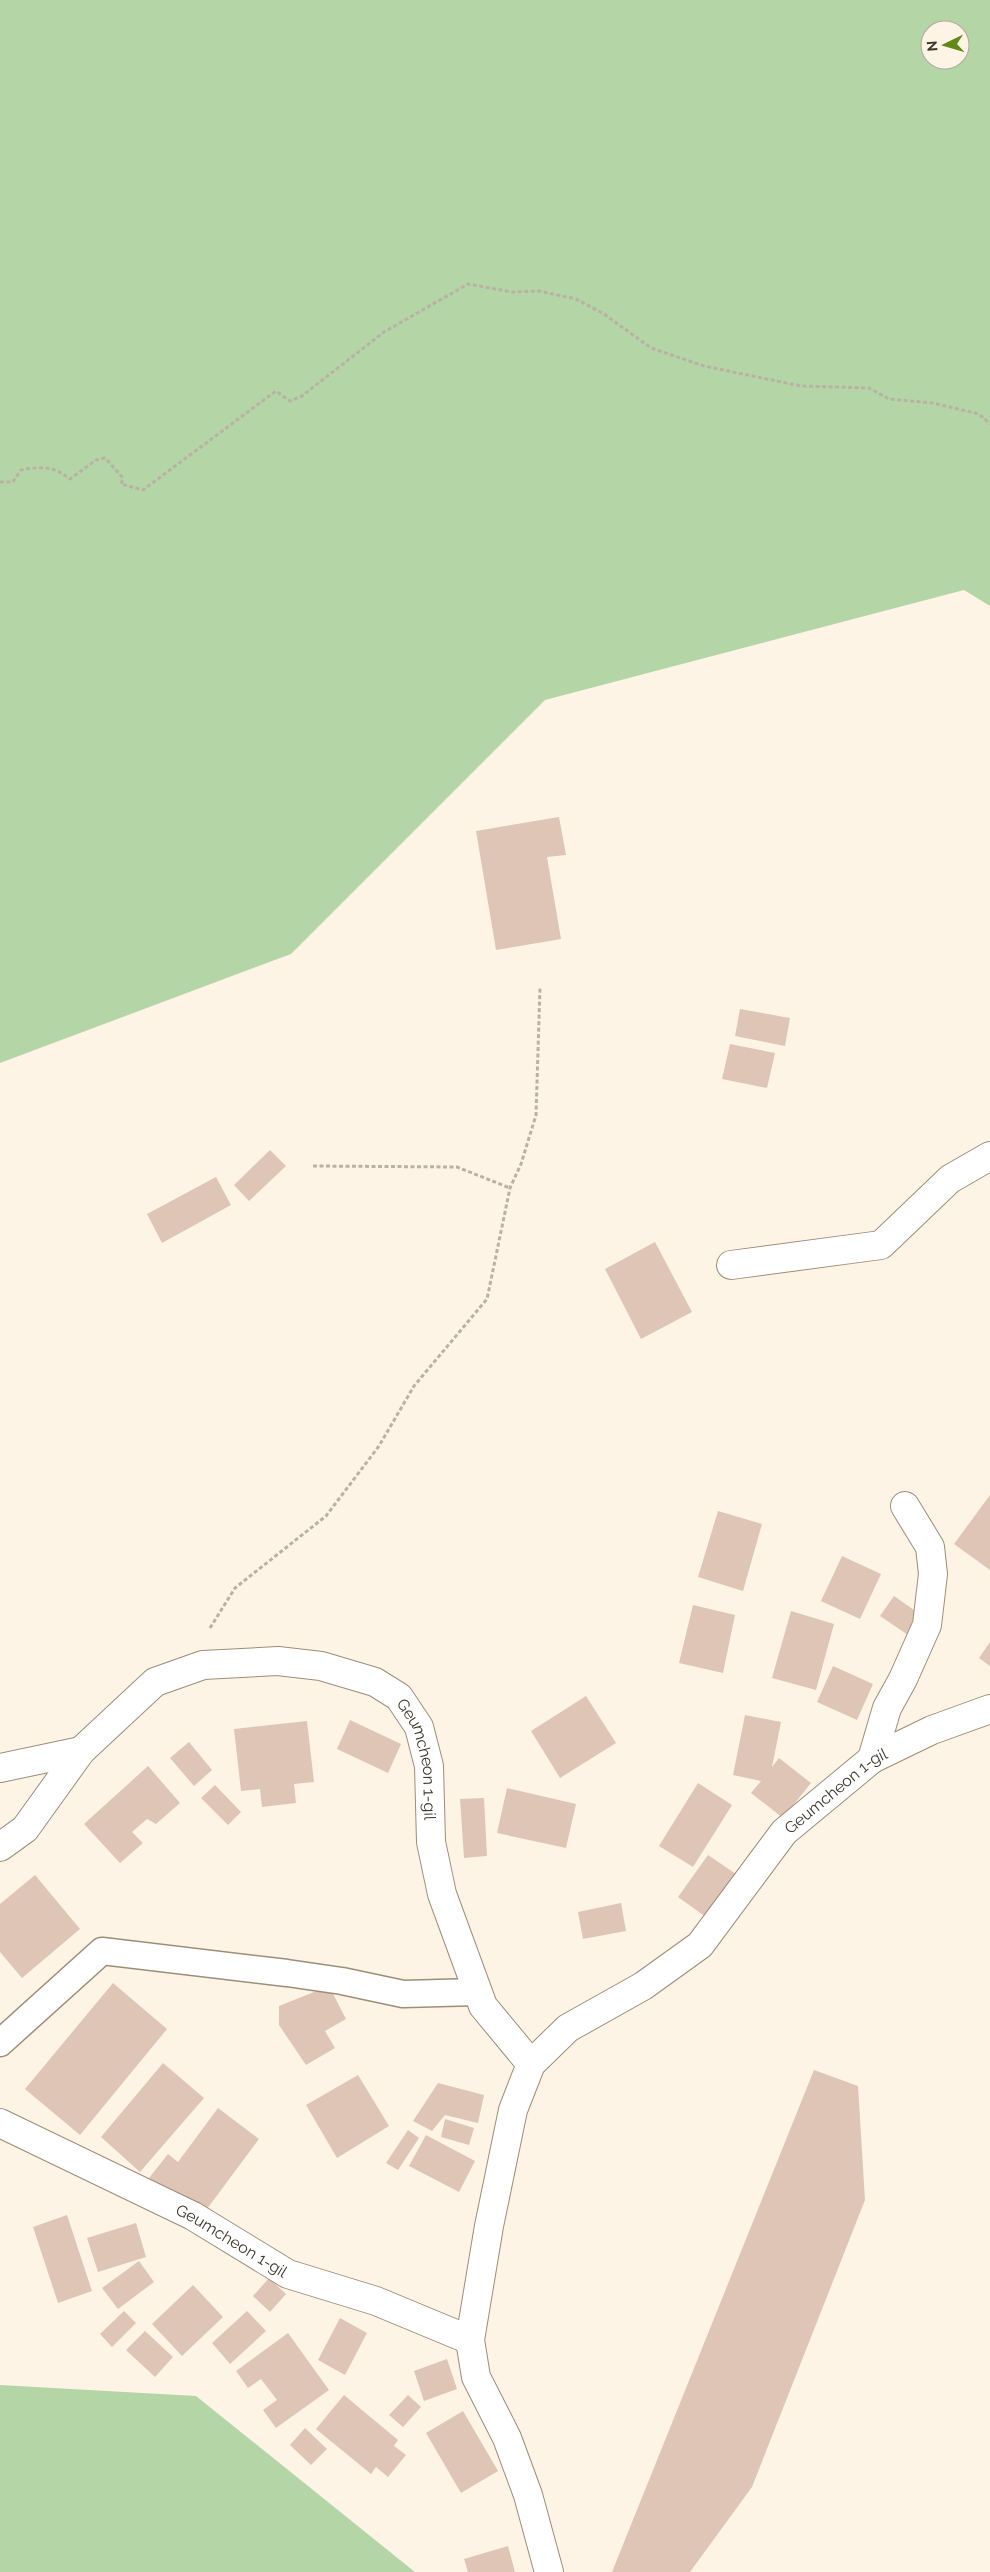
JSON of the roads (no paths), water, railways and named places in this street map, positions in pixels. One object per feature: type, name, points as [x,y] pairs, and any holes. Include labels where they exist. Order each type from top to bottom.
[{"type":"street","points":[[731,1265],[881,1245],[950,1179],[990,1156]]},
{"type":"street","points":[[872,1760],[886,1708],[903,1679],[927,1625],[933,1574],[930,1547],[905,1506]]},
{"type":"street","name":"Geumcheon 1-gil","points":[[0,1847],[25,1829],[81,1751],[155,1682],[203,1665],[278,1661],[321,1666],[366,1679],[399,1697],[419,1727],[429,1766],[431,1842],[442,1894],[483,2006],[531,2064]]},
{"type":"street","name":"Geumcheon 1-gil","points":[[549,2572],[528,2495],[506,2438],[476,2377],[470,2340],[489,2226],[513,2110],[531,2064],[568,2028],[643,1986],[700,1945],[784,1832],[872,1760],[932,1730],[990,1709]]},
{"type":"street","points":[[0,1768],[81,1751]]},
{"type":"street","name":"Geumcheon 1-gil","points":[[0,2123],[193,2216],[288,2274],[376,2301],[470,2340]]},
{"type":"lane","points":[[0,2043],[102,1951],[287,1973],[342,1981],[403,1994],[477,1992]]}]
